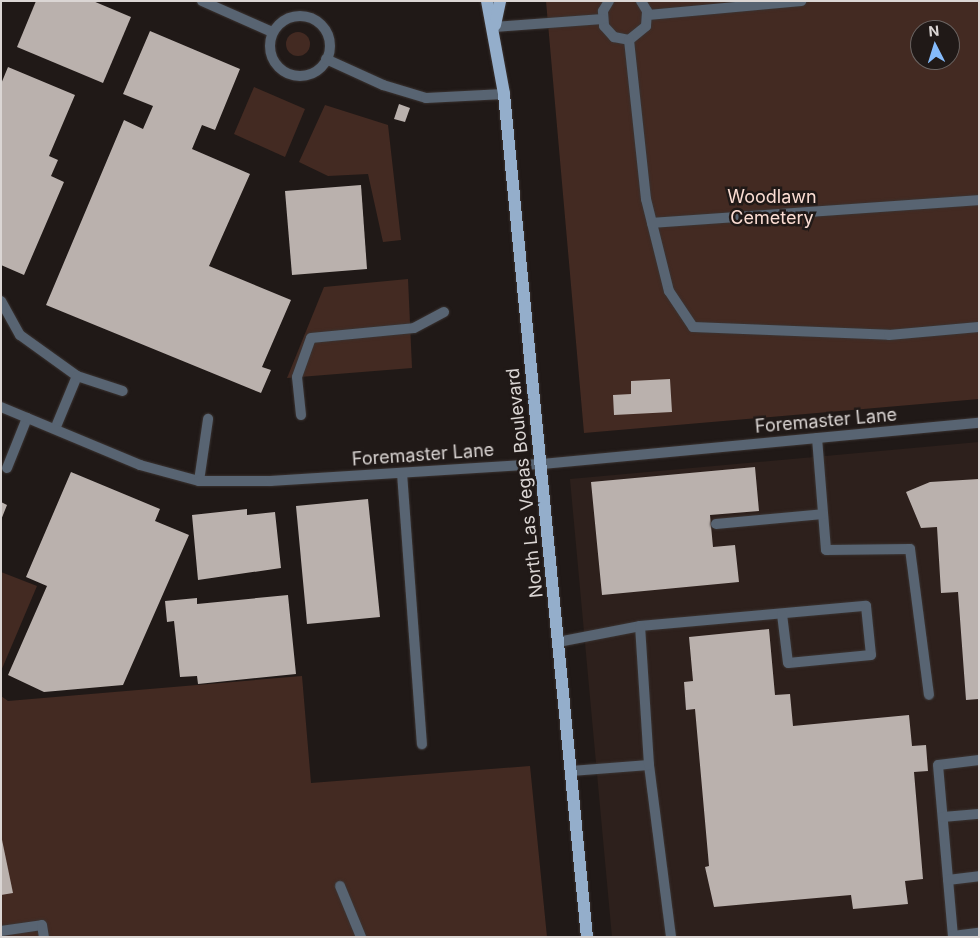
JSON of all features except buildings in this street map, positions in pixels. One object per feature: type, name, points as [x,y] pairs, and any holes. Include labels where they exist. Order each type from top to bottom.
[{"type":"main road","name":"North Las Vegas Boulevard","points":[[487,1],[494,27],[504,94],[542,464],[587,937]]},
{"type":"main road","name":"North Las Vegas Boulevard","points":[[494,27],[500,1]]},
{"type":"street","points":[[202,1],[272,32]]},
{"type":"street","points":[[609,1],[603,19],[608,32],[629,40]]},
{"type":"street","points":[[629,40],[642,32],[648,15],[642,1]]},
{"type":"street","points":[[648,15],[801,1]]},
{"type":"street","points":[[292,17],[316,20],[328,35],[326,59],[309,74],[290,74],[270,52],[272,32],[292,17]]},
{"type":"street","points":[[494,27],[603,19]]},
{"type":"street","points":[[629,40],[652,223],[669,291],[692,327],[889,335],[979,327]]},
{"type":"street","points":[[326,59],[383,85],[426,98],[504,94]]},
{"type":"street","points":[[652,223],[979,200]]},
{"type":"street","points":[[1,301],[20,335],[77,376],[123,391]]},
{"type":"street","points":[[301,415],[297,377],[311,338],[414,328],[444,312]]},
{"type":"street","points":[[54,429],[77,376]]},
{"type":"street","name":"Foremaster Lane","points":[[1,408],[140,465],[199,481],[402,473],[542,464],[979,424]]},
{"type":"street","points":[[7,468],[27,418]]},
{"type":"street","points":[[199,481],[208,419]]},
{"type":"street","points":[[817,438],[826,550],[910,550],[930,695]]},
{"type":"street","points":[[402,473],[422,744]]},
{"type":"street","points":[[716,524],[823,514]]},
{"type":"street","points":[[558,642],[640,626],[866,606],[871,655],[788,663],[782,614]]},
{"type":"street","points":[[640,626],[649,765],[671,937]]},
{"type":"street","points":[[979,760],[938,765],[953,936],[979,933]]},
{"type":"street","points":[[571,771],[649,765]]},
{"type":"street","points":[[943,817],[979,814]]},
{"type":"street","points":[[948,880],[979,876]]},
{"type":"street","points":[[340,886],[361,937]]},
{"type":"street","points":[[1,931],[42,925],[44,937]]},
{"type":"shaded area","points":[[979,442],[979,937],[612,937],[570,479]]},
{"type":"green space","name":"Woodlawn Cemetery","points":[[546,1],[979,1],[979,399],[584,433]]},
{"type":"green space","points":[[298,32],[307,35],[310,44],[307,53],[298,56],[289,53],[286,44],[289,35]]},
{"type":"green space","points":[[254,87],[305,109],[285,157],[234,134]]},
{"type":"green space","points":[[325,105],[388,125],[401,240],[383,242],[368,174],[328,176],[299,162]]},
{"type":"green space","points":[[408,279],[412,368],[287,378],[324,287]]},
{"type":"green space","points":[[1,572],[37,586],[1,671]]},
{"type":"green space","points":[[302,676],[311,783],[530,766],[547,937],[1,937],[1,696],[8,701]]}]
